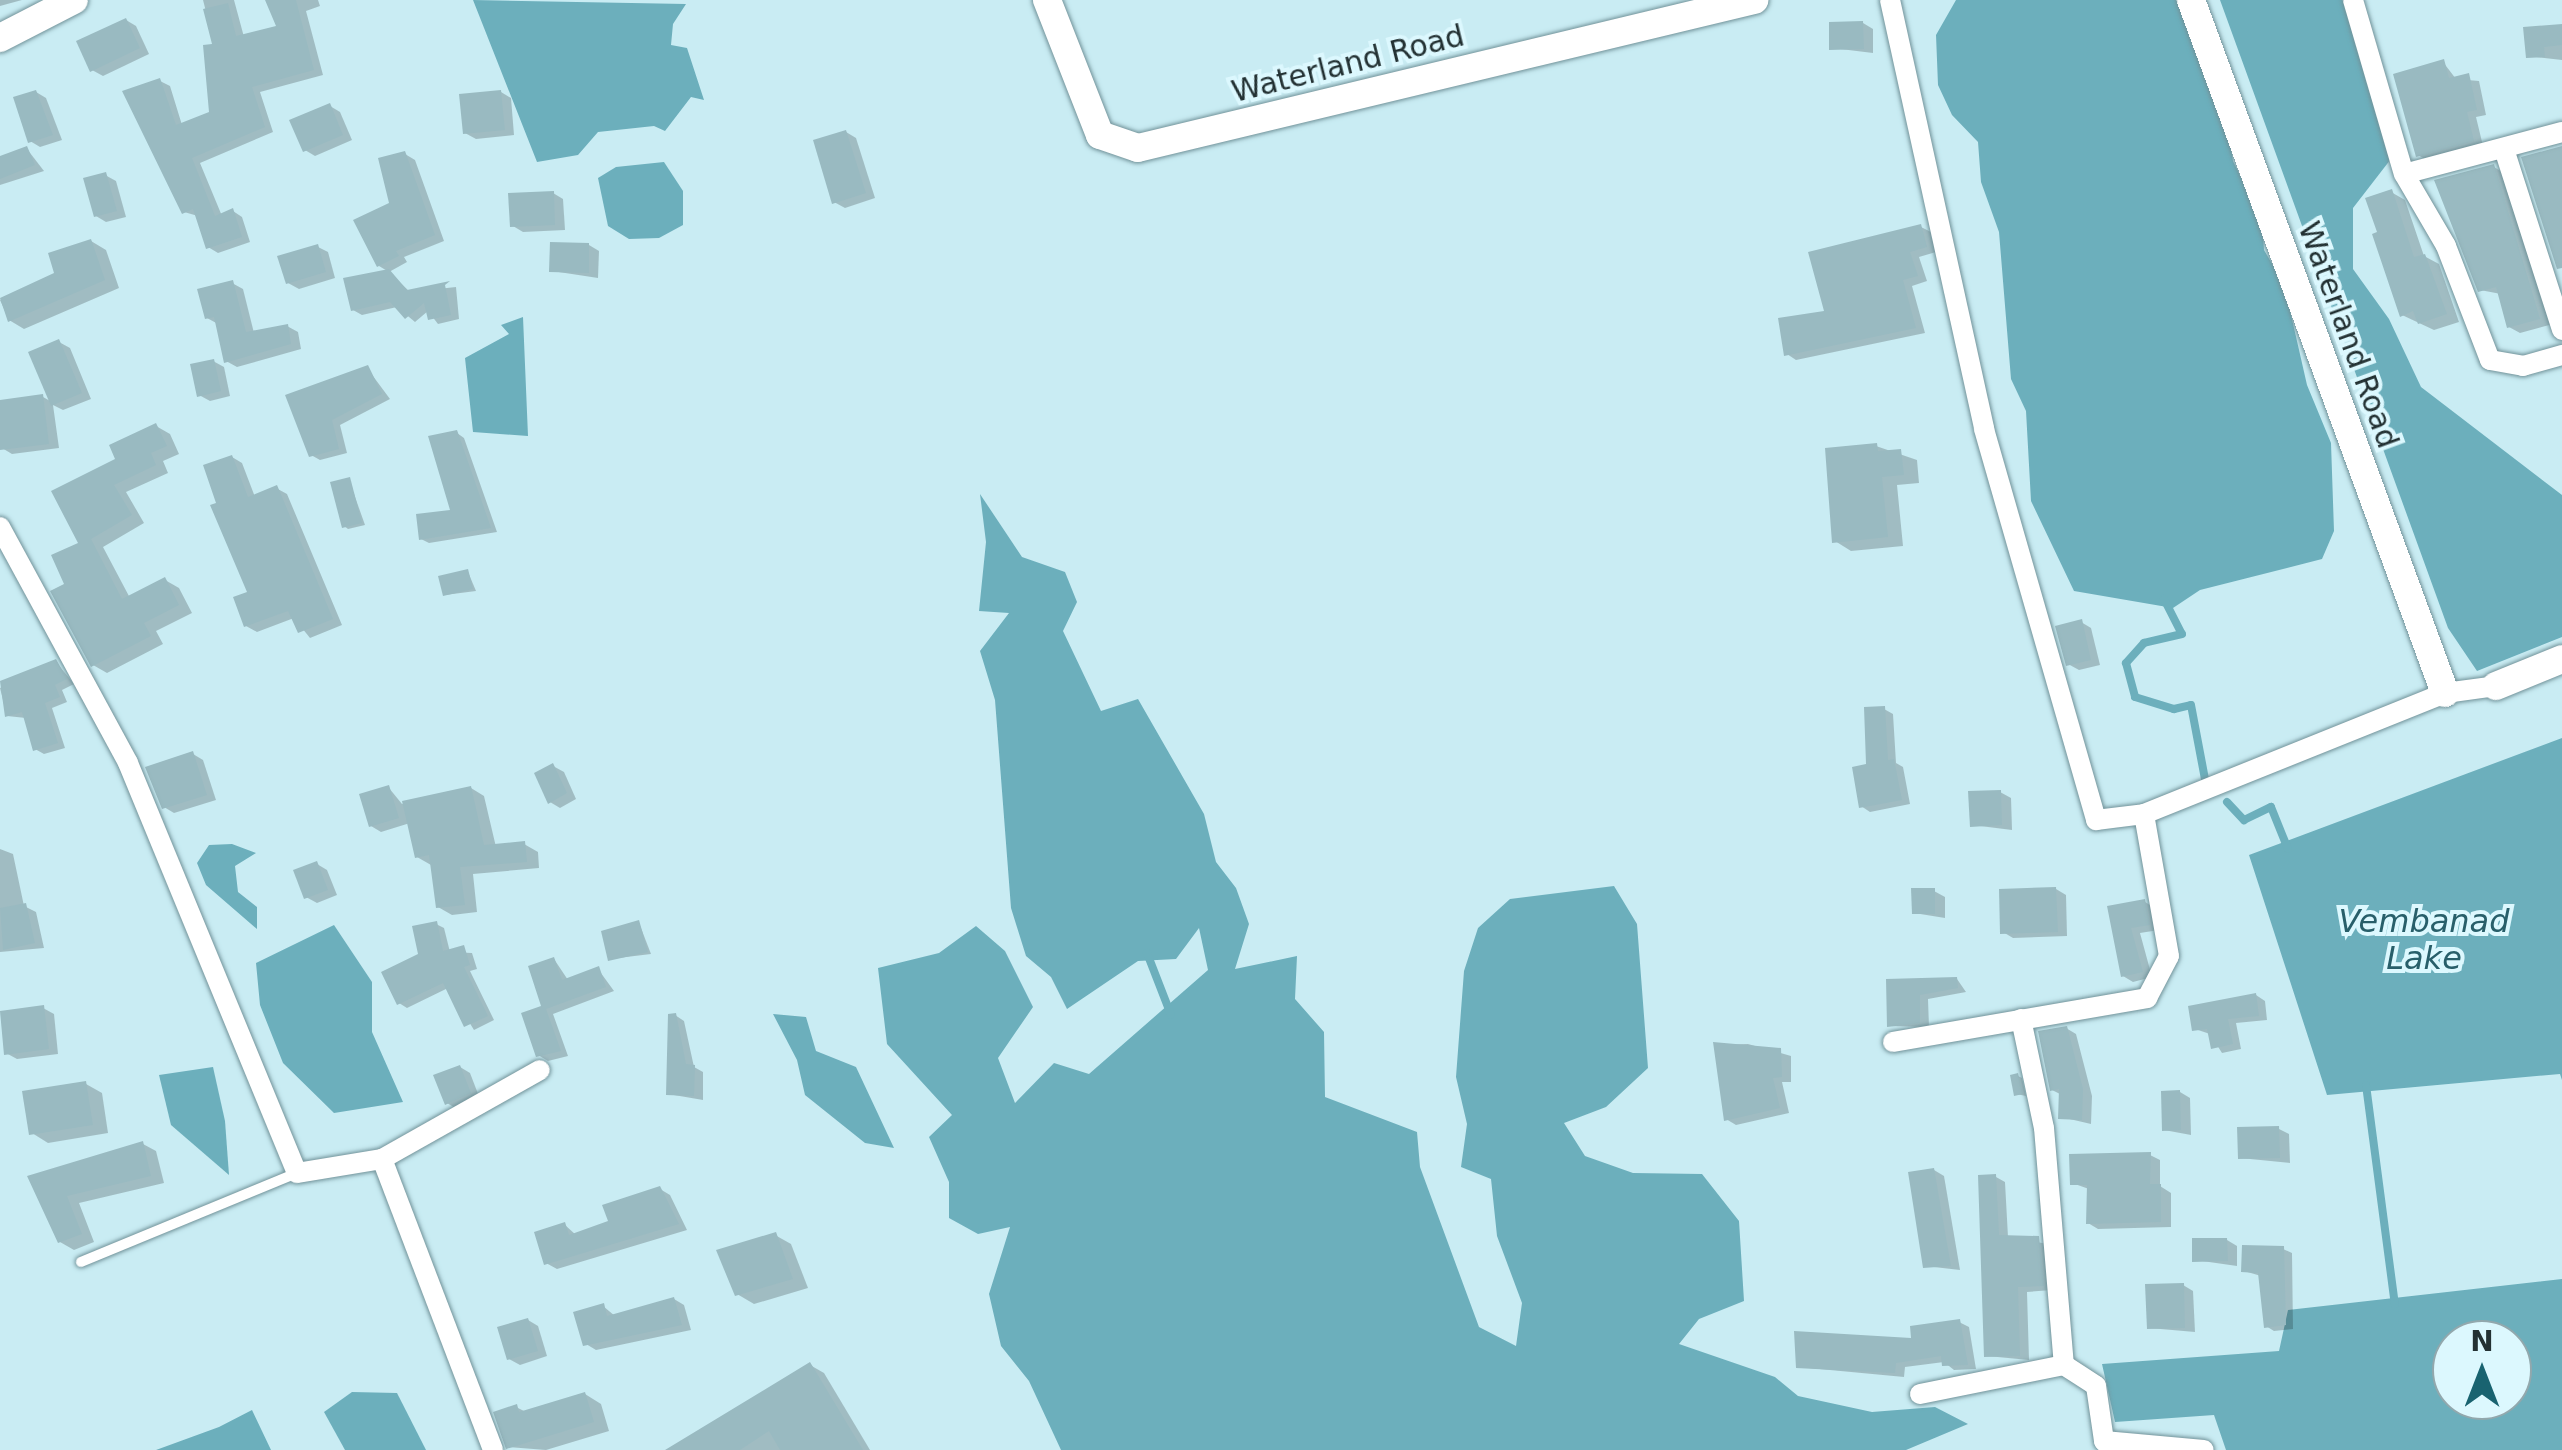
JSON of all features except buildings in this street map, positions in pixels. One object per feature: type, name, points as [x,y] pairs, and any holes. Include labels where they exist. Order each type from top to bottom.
[{"type":"main road","points":[[0,38],[74,0]]},
{"type":"main road","name":"Waterland Road","points":[[1047,0],[1100,134],[1138,148],[1754,0]]},
{"type":"main road","name":"Waterland Road","points":[[2191,0],[2445,693]]},
{"type":"main road","points":[[2496,686],[2562,658]]},
{"type":"street","points":[[1890,0],[1984,429],[2096,820],[2144,814],[2445,693],[2496,686]]},
{"type":"street","points":[[2353,0],[2404,174],[2446,246],[2490,360],[2523,366],[2562,355]]},
{"type":"street","points":[[2404,174],[2562,132]]},
{"type":"street","points":[[2504,149],[2562,330]]},
{"type":"street","points":[[0,527],[128,763],[297,1173],[382,1159],[540,1070]]},
{"type":"street","points":[[1893,1042],[2147,998],[2164,973],[2169,956],[2144,814]]},
{"type":"street","points":[[2021,1019],[2044,1128],[2064,1365]]},
{"type":"street","points":[[382,1159],[493,1450]]},
{"type":"street","points":[[1920,1394],[2064,1365],[2096,1386],[2104,1441],[2204,1450]]},
{"type":"lane","points":[[81,1262],[297,1173]]},
{"type":"water","points":[[473,0],[686,4],[673,24],[671,45],[687,48],[704,100],[691,97],[665,131],[654,126],[598,132],[578,155],[537,162]]},
{"type":"water","points":[[1956,0],[2176,0],[2227,121],[2233,161],[2262,220],[2264,250],[2284,284],[2307,385],[2331,443],[2334,531],[2322,559],[2200,590],[2173,608],[2074,591],[2031,501],[2026,411],[2011,379],[1999,232],[1981,182],[1978,142],[1952,115],[1938,85],[1936,35]]},
{"type":"water","points":[[2220,0],[2353,0],[2394,155],[2353,208],[2353,269],[2389,319],[2421,387],[2562,495],[2562,637],[2477,671],[2448,628]]},
{"type":"water","points":[[664,162],[683,191],[683,225],[659,238],[629,239],[608,226],[598,178],[616,167]]},
{"type":"water","points":[[523,317],[528,436],[473,432],[465,358],[509,334],[501,325]]},
{"type":"water","points":[[980,494],[1022,557],[1065,572],[1077,602],[1063,631],[1101,711],[1138,699],[1204,814],[1216,862],[1236,888],[1249,924],[1235,969],[1297,956],[1295,999],[1324,1032],[1325,1097],[1417,1132],[1420,1167],[1479,1327],[1516,1346],[1522,1303],[1497,1236],[1491,1179],[1461,1167],[1467,1124],[1456,1077],[1464,971],[1478,928],[1510,899],[1614,886],[1637,924],[1648,1068],[1606,1107],[1564,1123],[1585,1156],[1633,1173],[1702,1174],[1739,1221],[1744,1301],[1699,1319],[1679,1344],[1775,1377],[1798,1396],[1872,1412],[1935,1407],[1968,1424],[1906,1450],[1061,1450],[1029,1381],[1001,1346],[989,1294],[1010,1227],[978,1234],[949,1218],[949,1182],[929,1137],[952,1115],[887,1044],[878,968],[939,953],[976,926],[1005,951],[1033,1007],[998,1058],[1015,1103],[1054,1063],[1089,1074],[1208,970],[1199,928],[1176,959],[1138,961],[1067,1009],[1051,977],[1026,956],[1011,908],[995,700],[980,651],[1009,613],[979,611],[986,542]]},
{"type":"water","name":"Vembanad Lake","points":[[2562,738],[2562,1080],[2560,1074],[2327,1095],[2249,855]]},
{"type":"water","points":[[232,844],[256,853],[235,866],[238,892],[257,907],[257,929],[206,885],[197,863],[209,845]]},
{"type":"water","points":[[334,925],[372,982],[372,1032],[403,1102],[334,1113],[283,1063],[260,1005],[256,963]]},
{"type":"water","points":[[773,1014],[806,1017],[816,1051],[856,1067],[894,1148],[865,1143],[805,1095],[797,1060]]},
{"type":"water","points":[[213,1067],[225,1121],[229,1175],[171,1125],[159,1075]]},
{"type":"water","points":[[2562,1279],[2562,1450],[2226,1450],[2214,1415],[2115,1422],[2102,1364],[2279,1351],[2288,1310]]},
{"type":"water","points":[[352,1392],[397,1393],[426,1450],[345,1450],[324,1412]]},
{"type":"water","points":[[252,1410],[271,1450],[156,1450],[219,1427]]},
{"type":"waterway","points":[[2164,599],[2182,634],[2144,643],[2126,663],[2135,697],[2174,709],[2191,705],[2205,779]]},
{"type":"waterway","points":[[2227,802],[2244,820],[2271,807],[2288,849]]},
{"type":"waterway","points":[[1147,953],[1171,1015]]},
{"type":"waterway","points":[[2366,1085],[2395,1304]]}]
